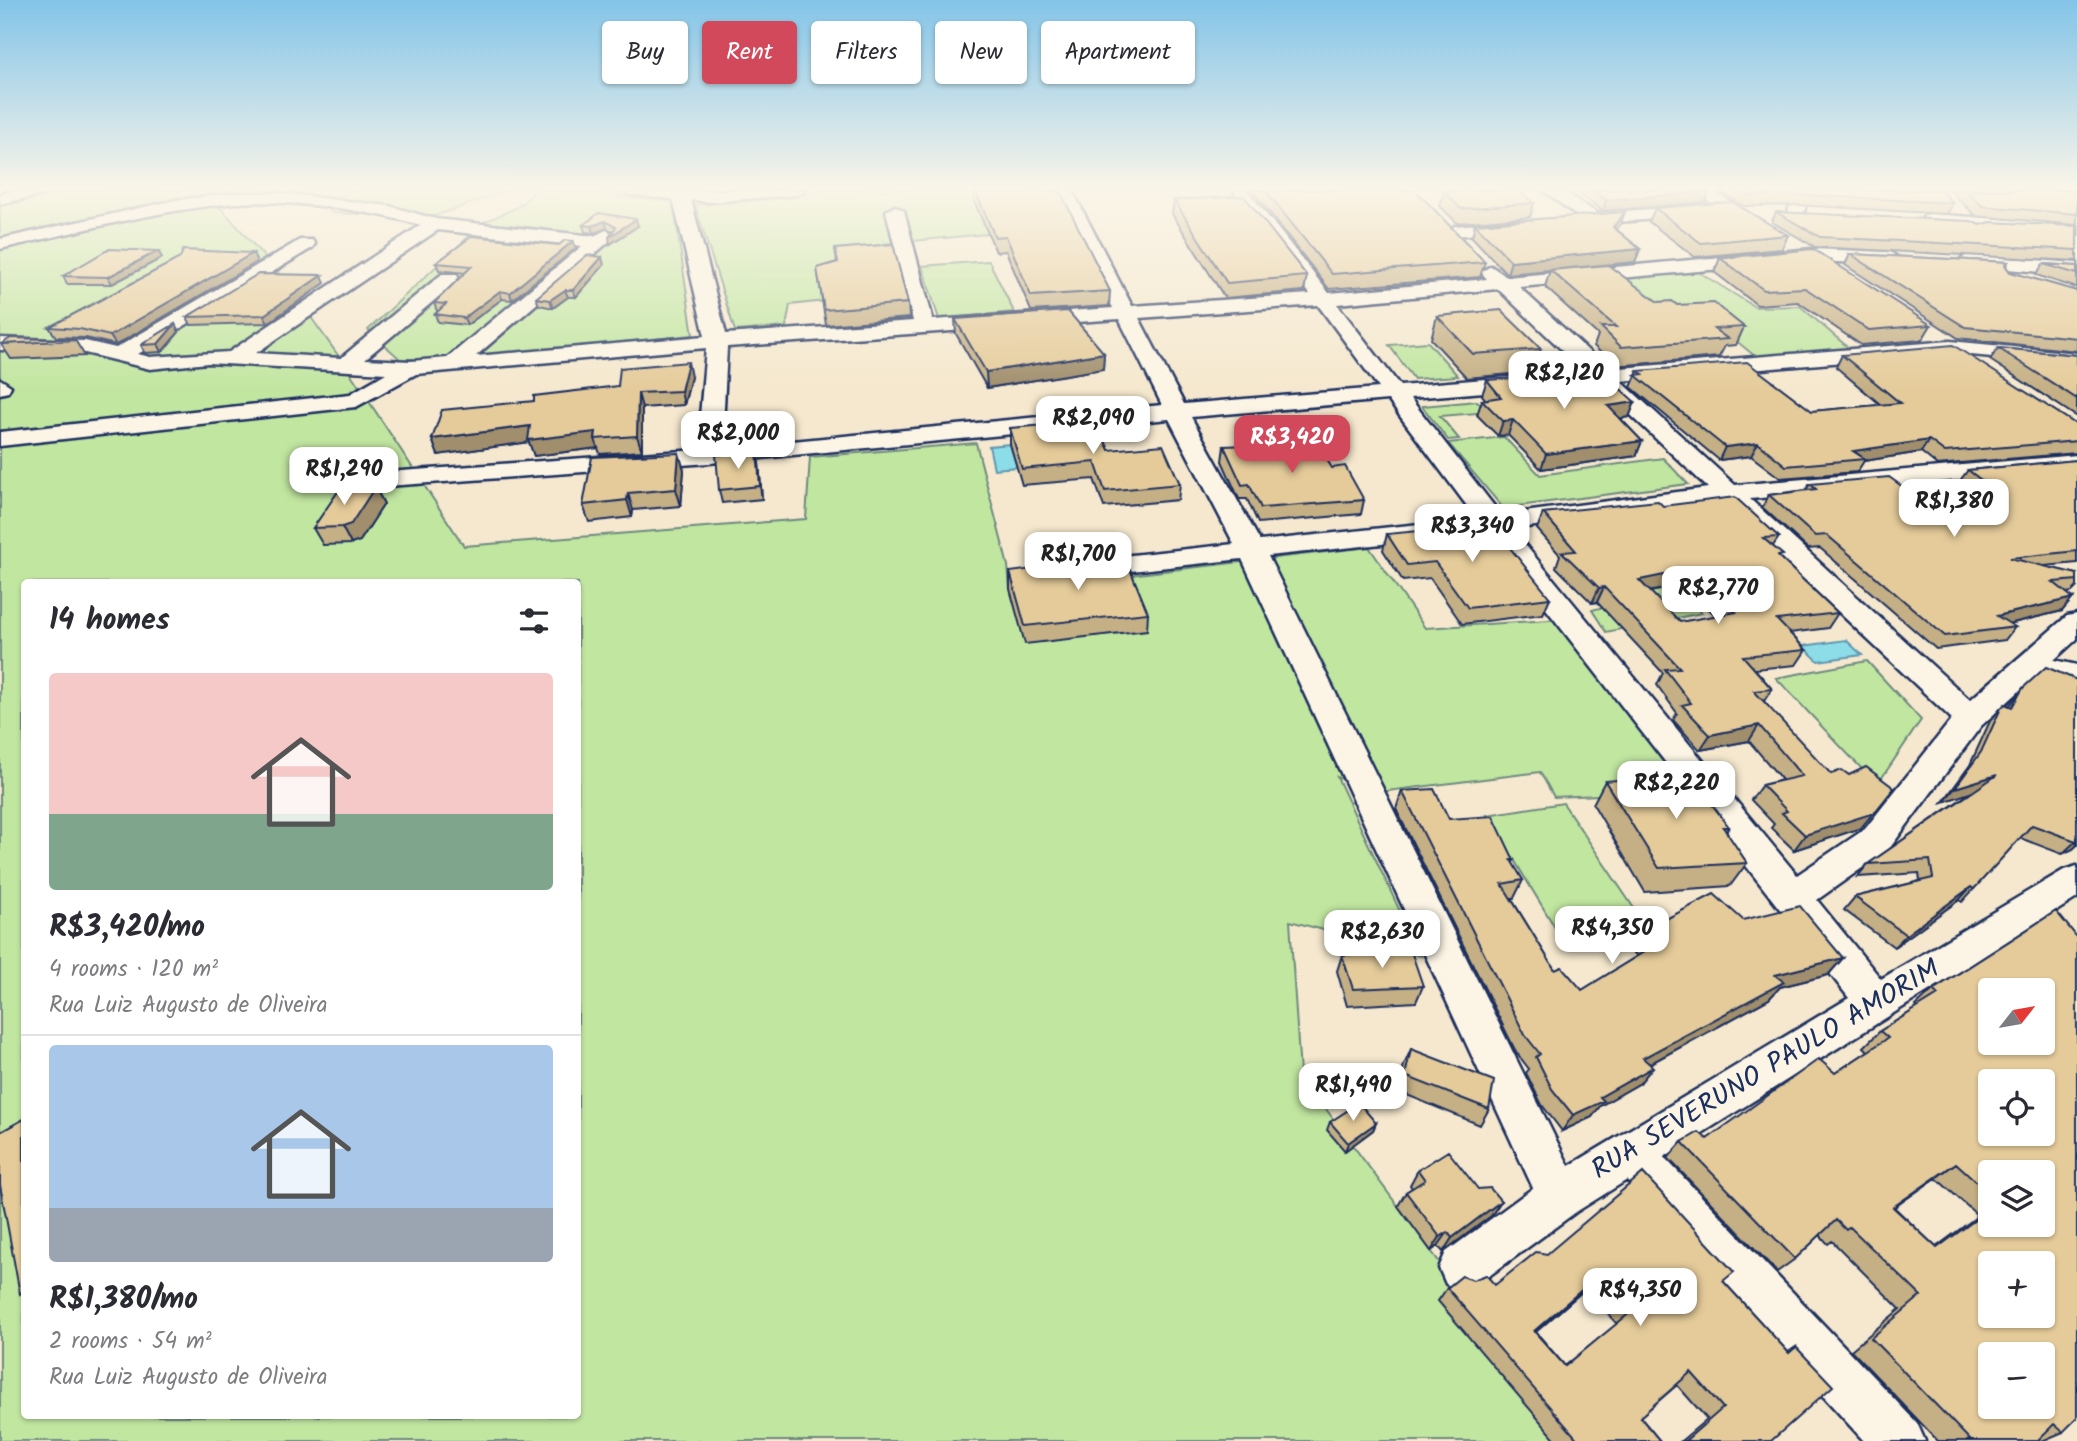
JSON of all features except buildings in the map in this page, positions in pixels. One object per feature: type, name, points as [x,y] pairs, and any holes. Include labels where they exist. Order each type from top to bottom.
[{"type":"street","points":[[117,357],[284,257]]},
{"type":"street","points":[[234,358],[386,257]]},
{"type":"street","points":[[452,365],[579,257]]},
{"type":"street","points":[[696,257],[717,341],[709,456]]},
{"type":"street","points":[[907,257],[925,327]]},
{"type":"street","points":[[1098,257],[1175,411],[1250,548],[1560,1196]]},
{"type":"street","points":[[1292,257],[1494,524],[1794,896],[1877,1004]]},
{"type":"street","points":[[1477,257],[1500,282],[1970,718]]},
{"type":"street","points":[[0,344],[85,347],[150,363],[208,357],[411,368],[717,341],[1325,299],[1796,257]]},
{"type":"street","points":[[1813,257],[1846,278]]},
{"type":"street","points":[[1853,257],[1913,259]]},
{"type":"street","points":[[2002,257],[2007,263]]},
{"type":"street","points":[[2039,285],[1952,261],[2077,269]]},
{"type":"street","points":[[345,365],[449,278]]},
{"type":"street","points":[[22,344],[58,325]]},
{"type":"street","points":[[1927,331],[1985,370]]},
{"type":"street","points":[[387,479],[709,456],[1175,411],[1395,395],[1950,347],[2077,359]]},
{"type":"street","points":[[0,439],[356,400],[411,368]]},
{"type":"street","points":[[1058,571],[1250,548],[1494,524],[1730,493],[2077,462]]},
{"type":"street","points":[[1794,896],[1877,839],[1970,718],[2077,623]]},
{"type":"street","points":[[2030,664],[2077,675]]},
{"type":"street","name":"RUA SEVERUNO PAULO AMORIM","points":[[1462,1268],[1560,1196],[1630,1152],[1877,1004],[2051,914],[2077,880]]},
{"type":"street","points":[[1630,1152],[1899,1441]]},
{"type":"green space","points":[[0,257],[265,257],[283,278],[345,365],[464,546],[806,519],[810,457],[976,443],[1008,566],[1010,589],[1369,547],[1425,628],[1565,619],[1690,791],[1554,797],[1540,772],[1379,792],[1337,777],[1421,956],[1290,921],[1300,1074],[1572,1441],[0,1441]]},
{"type":"green space","points":[[446,257],[681,257],[693,335],[456,359],[400,359],[368,330]]},
{"type":"green space","points":[[712,257],[886,257],[897,293],[790,305],[786,327],[735,331]]},
{"type":"green space","points":[[989,261],[1014,312],[939,319],[922,266]]},
{"type":"green space","points":[[1697,271],[1755,307],[1800,306],[1851,350],[1756,357],[1701,312],[1646,315],[1601,279]]},
{"type":"green space","points":[[1428,342],[1458,376],[1414,379],[1389,345]]},
{"type":"green space","points":[[1477,401],[1490,412],[1440,416],[1459,439],[1448,440],[1422,406]]},
{"type":"green space","points":[[1504,437],[1540,475],[1663,458],[1688,484],[1503,508],[1448,443]]},
{"type":"green space","points":[[1666,571],[1702,613],[1606,632],[1592,610],[1649,595],[1629,576]]},
{"type":"green space","points":[[1867,661],[1921,720],[1877,785],[1776,678]]},
{"type":"green space","points":[[1563,803],[1652,935],[1568,949],[1487,815]]},
{"type":"water","points":[[1010,444],[1017,467],[994,469],[989,446]]},
{"type":"water","points":[[1846,640],[1862,655],[1818,661],[1803,646]]}]
